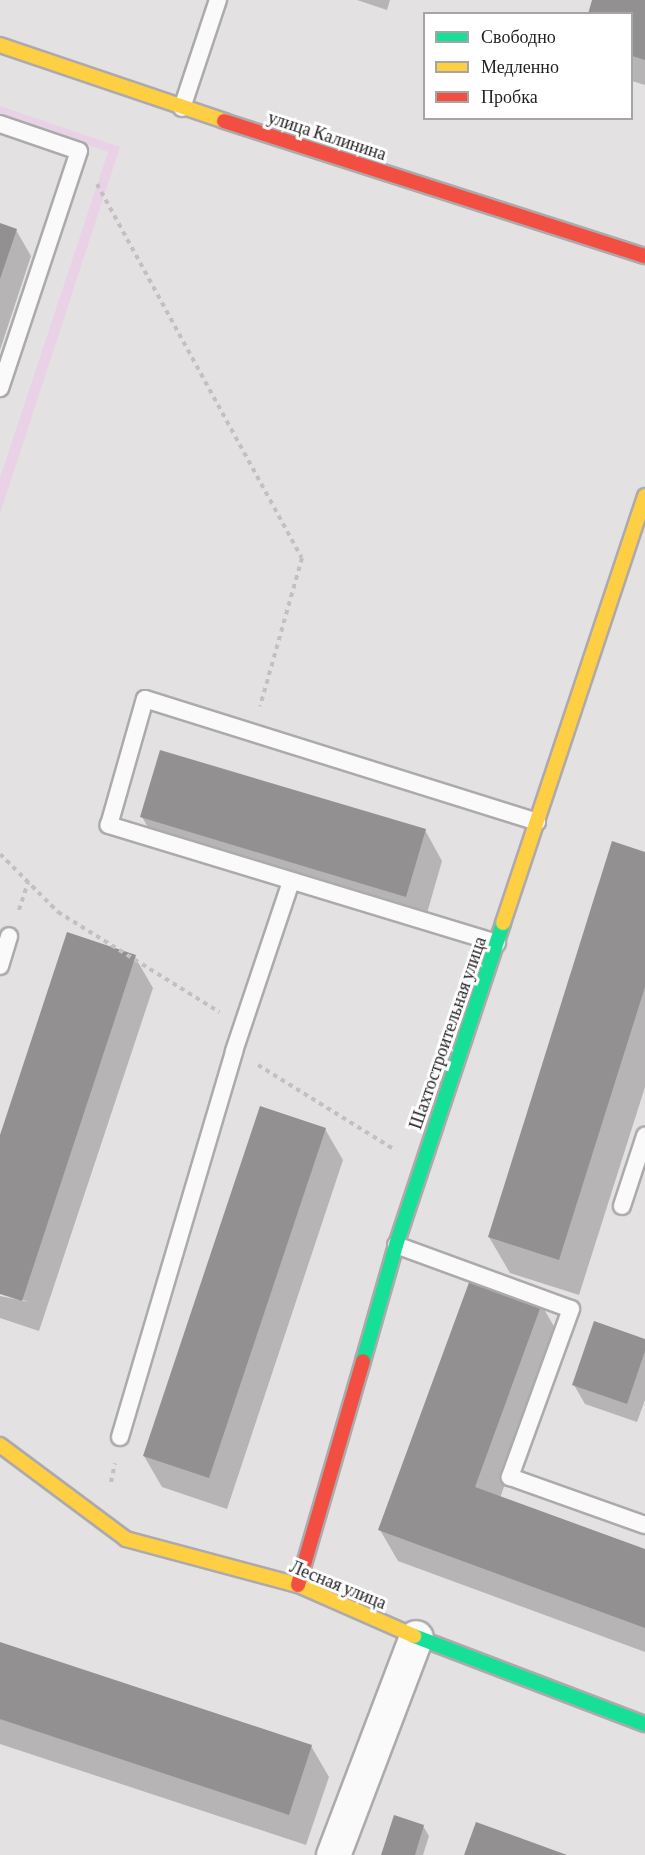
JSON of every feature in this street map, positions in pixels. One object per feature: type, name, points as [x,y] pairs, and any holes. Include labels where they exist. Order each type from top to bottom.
[{"type":"street","name":"улица Калинина","points":[[0,45],[182,108],[645,256]]},
{"type":"street","name":"Шахтостроительная улица","points":[[298,1585],[396,1245],[645,496]]},
{"type":"street","name":"Лесная улица","points":[[0,1445],[126,1539],[298,1585],[417,1637],[645,1724]]},
{"type":"street","points":[[333,1855],[417,1637]]},
{"type":"lane","points":[[182,108],[218,0]]},
{"type":"lane","points":[[0,124],[79,151],[0,388]]},
{"type":"lane","points":[[497,943],[109,825],[145,699],[537,822]]},
{"type":"lane","points":[[120,1437],[234,1051],[291,882]]},
{"type":"lane","points":[[0,966],[9,936]]},
{"type":"lane","points":[[622,1206],[645,1136]]},
{"type":"lane","points":[[396,1245],[571,1309],[510,1477],[645,1525]]},
{"type":"path","points":[[79,151],[302,558],[263,692]]},
{"type":"path","points":[[0,854],[58,912],[242,1027]]},
{"type":"path","points":[[234,1051],[422,1167]]},
{"type":"shaded area","points":[[0,106],[120,147],[0,514],[0,478],[108,152],[0,114]]},
{"type":"building","points":[[592,0],[645,0],[645,60],[633,56],[633,12],[589,12]]},
{"type":"building","points":[[0,223],[17,229],[0,279]]},
{"type":"building","points":[[160,750],[426,829],[406,897],[140,817]]},
{"type":"building","points":[[612,841],[645,852],[645,987],[559,1260],[488,1237]]},
{"type":"building","points":[[67,932],[136,955],[22,1301],[0,1294],[0,1135]]},
{"type":"building","points":[[260,1106],[326,1128],[209,1478],[143,1456]]},
{"type":"building","points":[[471,1277],[542,1303],[475,1487],[645,1549],[645,1628],[378,1530]]},
{"type":"building","points":[[594,1321],[645,1339],[645,1351],[627,1404],[572,1385]]},
{"type":"building","points":[[0,1642],[312,1745],[289,1815],[0,1719]]},
{"type":"building","points":[[394,1815],[424,1825],[415,1855],[381,1855]]},
{"type":"building","points":[[476,1822],[567,1855],[464,1855]]},
{"type":"traffic: fast","points":[[363,1361],[396,1245],[503,923]]},
{"type":"traffic: fast","points":[[414,1636],[645,1724]]},
{"type":"traffic: slow","points":[[0,45],[224,121]]},
{"type":"traffic: slow","points":[[503,923],[645,496]]},
{"type":"traffic: slow","points":[[0,1445],[126,1539],[298,1585],[414,1636]]},
{"type":"traffic: jam","points":[[224,121],[645,256]]},
{"type":"traffic: jam","points":[[298,1585],[363,1361]]}]
